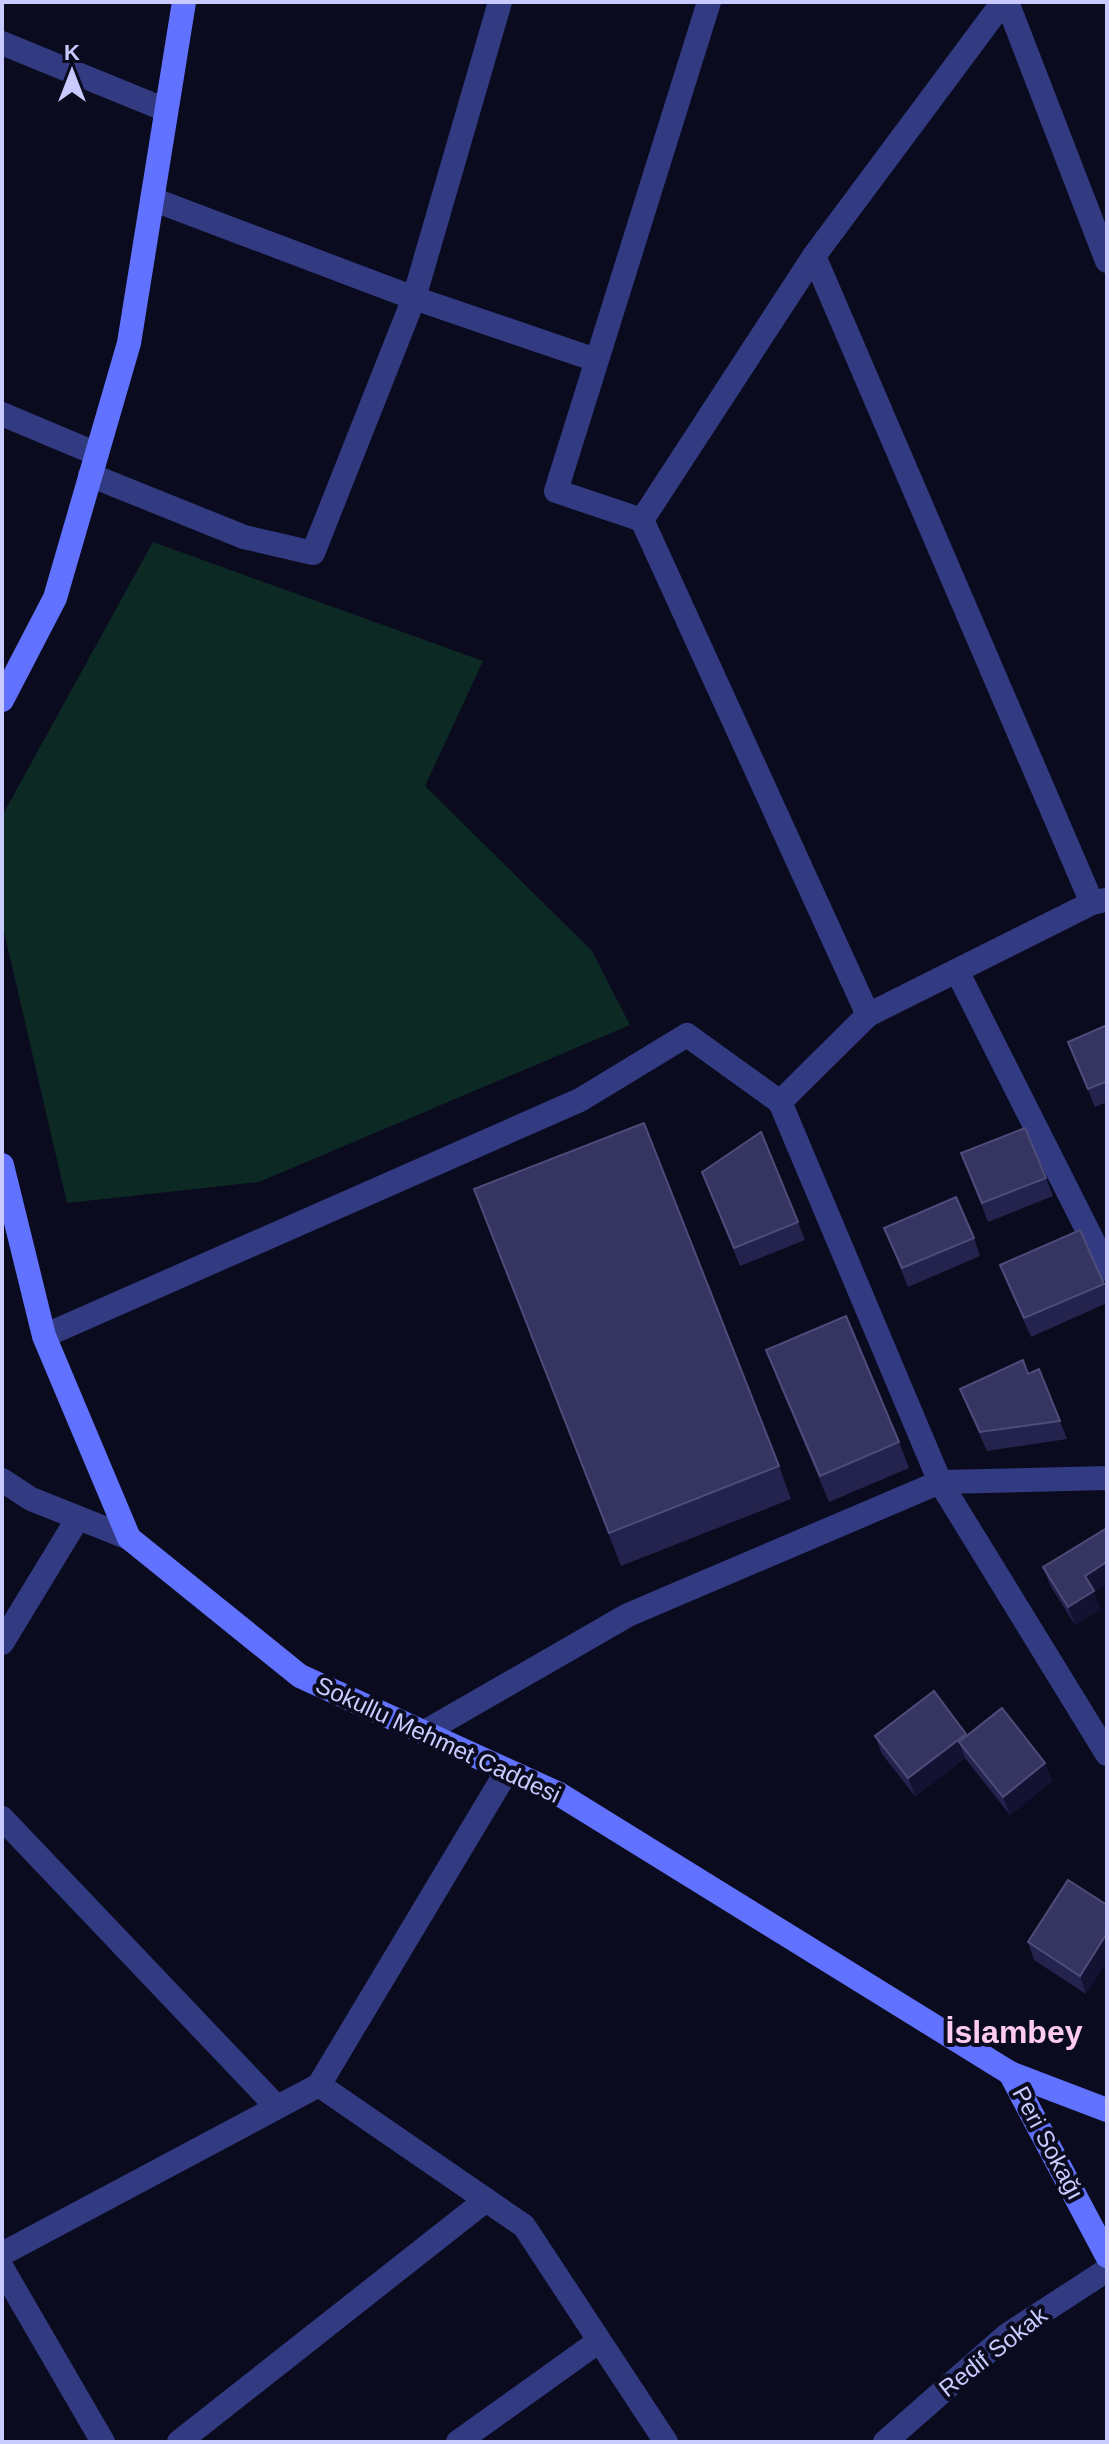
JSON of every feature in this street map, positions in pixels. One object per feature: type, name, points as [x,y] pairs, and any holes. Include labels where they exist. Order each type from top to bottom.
[{"type":"street","points":[[2,700],[55,598],[129,343],[184,2]]},
{"type":"street","points":[[2,414],[94,464],[244,537],[313,553],[414,298],[500,2]]},
{"type":"street","points":[[709,2],[556,491],[642,520],[868,1015]]},
{"type":"street","points":[[642,520],[814,256],[1005,2]]},
{"type":"street","points":[[1005,2],[1107,261]]},
{"type":"street","points":[[2,43],[166,110]]},
{"type":"street","points":[[152,199],[414,298],[596,360]]},
{"type":"street","points":[[780,1102],[868,1015],[1099,901],[814,256]]},
{"type":"street","points":[[957,971],[1107,1269]]},
{"type":"street","points":[[44,1336],[580,1100],[687,1035],[780,1102],[940,1482],[1107,1754]]},
{"type":"street","name":"Sokullu Mehmet Caddesi","points":[[2,1165],[44,1336],[129,1538],[300,1676],[559,1794],[1010,2073],[1107,2110]]},
{"type":"street","points":[[2,1480],[31,1499],[129,1538]]},
{"type":"street","points":[[423,1733],[628,1615],[940,1482],[1103,1484]]},
{"type":"street","points":[[2,1643],[78,1518]]},
{"type":"street","points":[[2,2254],[319,2085],[507,1771]]},
{"type":"street","points":[[2,1818],[277,2107]]},
{"type":"street","name":"Peri Sokağı","points":[[1010,2073],[1107,2256]]},
{"type":"street","points":[[319,2085],[524,2226],[666,2442]]},
{"type":"street","points":[[179,2442],[486,2200]]},
{"type":"street","points":[[2,2268],[103,2442]]},
{"type":"street","name":"Redif Sokak","points":[[885,2442],[1007,2335],[1107,2270]]},
{"type":"street","points":[[458,2442],[599,2341]]},
{"type":"green space","points":[[153,542],[483,661],[425,786],[592,951],[630,1025],[259,1182],[67,1203],[2,923],[2,816]]},
{"type":"building","points":[[1107,1025],[1107,1081],[1088,1089],[1068,1042]]},
{"type":"building","points":[[644,1123],[779,1466],[609,1533],[474,1189]]},
{"type":"building","points":[[1025,1128],[1046,1178],[982,1203],[961,1153]]},
{"type":"building","points":[[761,1132],[798,1222],[734,1248],[702,1172]]},
{"type":"building","points":[[956,1197],[974,1238],[902,1268],[884,1228]]},
{"type":"building","points":[[1080,1230],[1104,1284],[1024,1318],[1000,1265]]},
{"type":"building","points":[[846,1316],[899,1442],[820,1476],[766,1350]]},
{"type":"building","points":[[1023,1360],[1028,1374],[1039,1369],[1060,1421],[980,1432],[960,1389]]},
{"type":"building","points":[[1107,1528],[1107,1565],[1105,1563],[1085,1576],[1094,1591],[1068,1607],[1043,1567]]},
{"type":"building","points":[[934,1691],[966,1734],[908,1778],[875,1736]]},
{"type":"building","points":[[1002,1708],[1045,1763],[1003,1797],[959,1742]]},
{"type":"building","points":[[1068,1880],[1107,1905],[1107,1933],[1080,1976],[1028,1942]]},
{"type":"district","name":"İslambey","points":[[1014,2032]]}]
